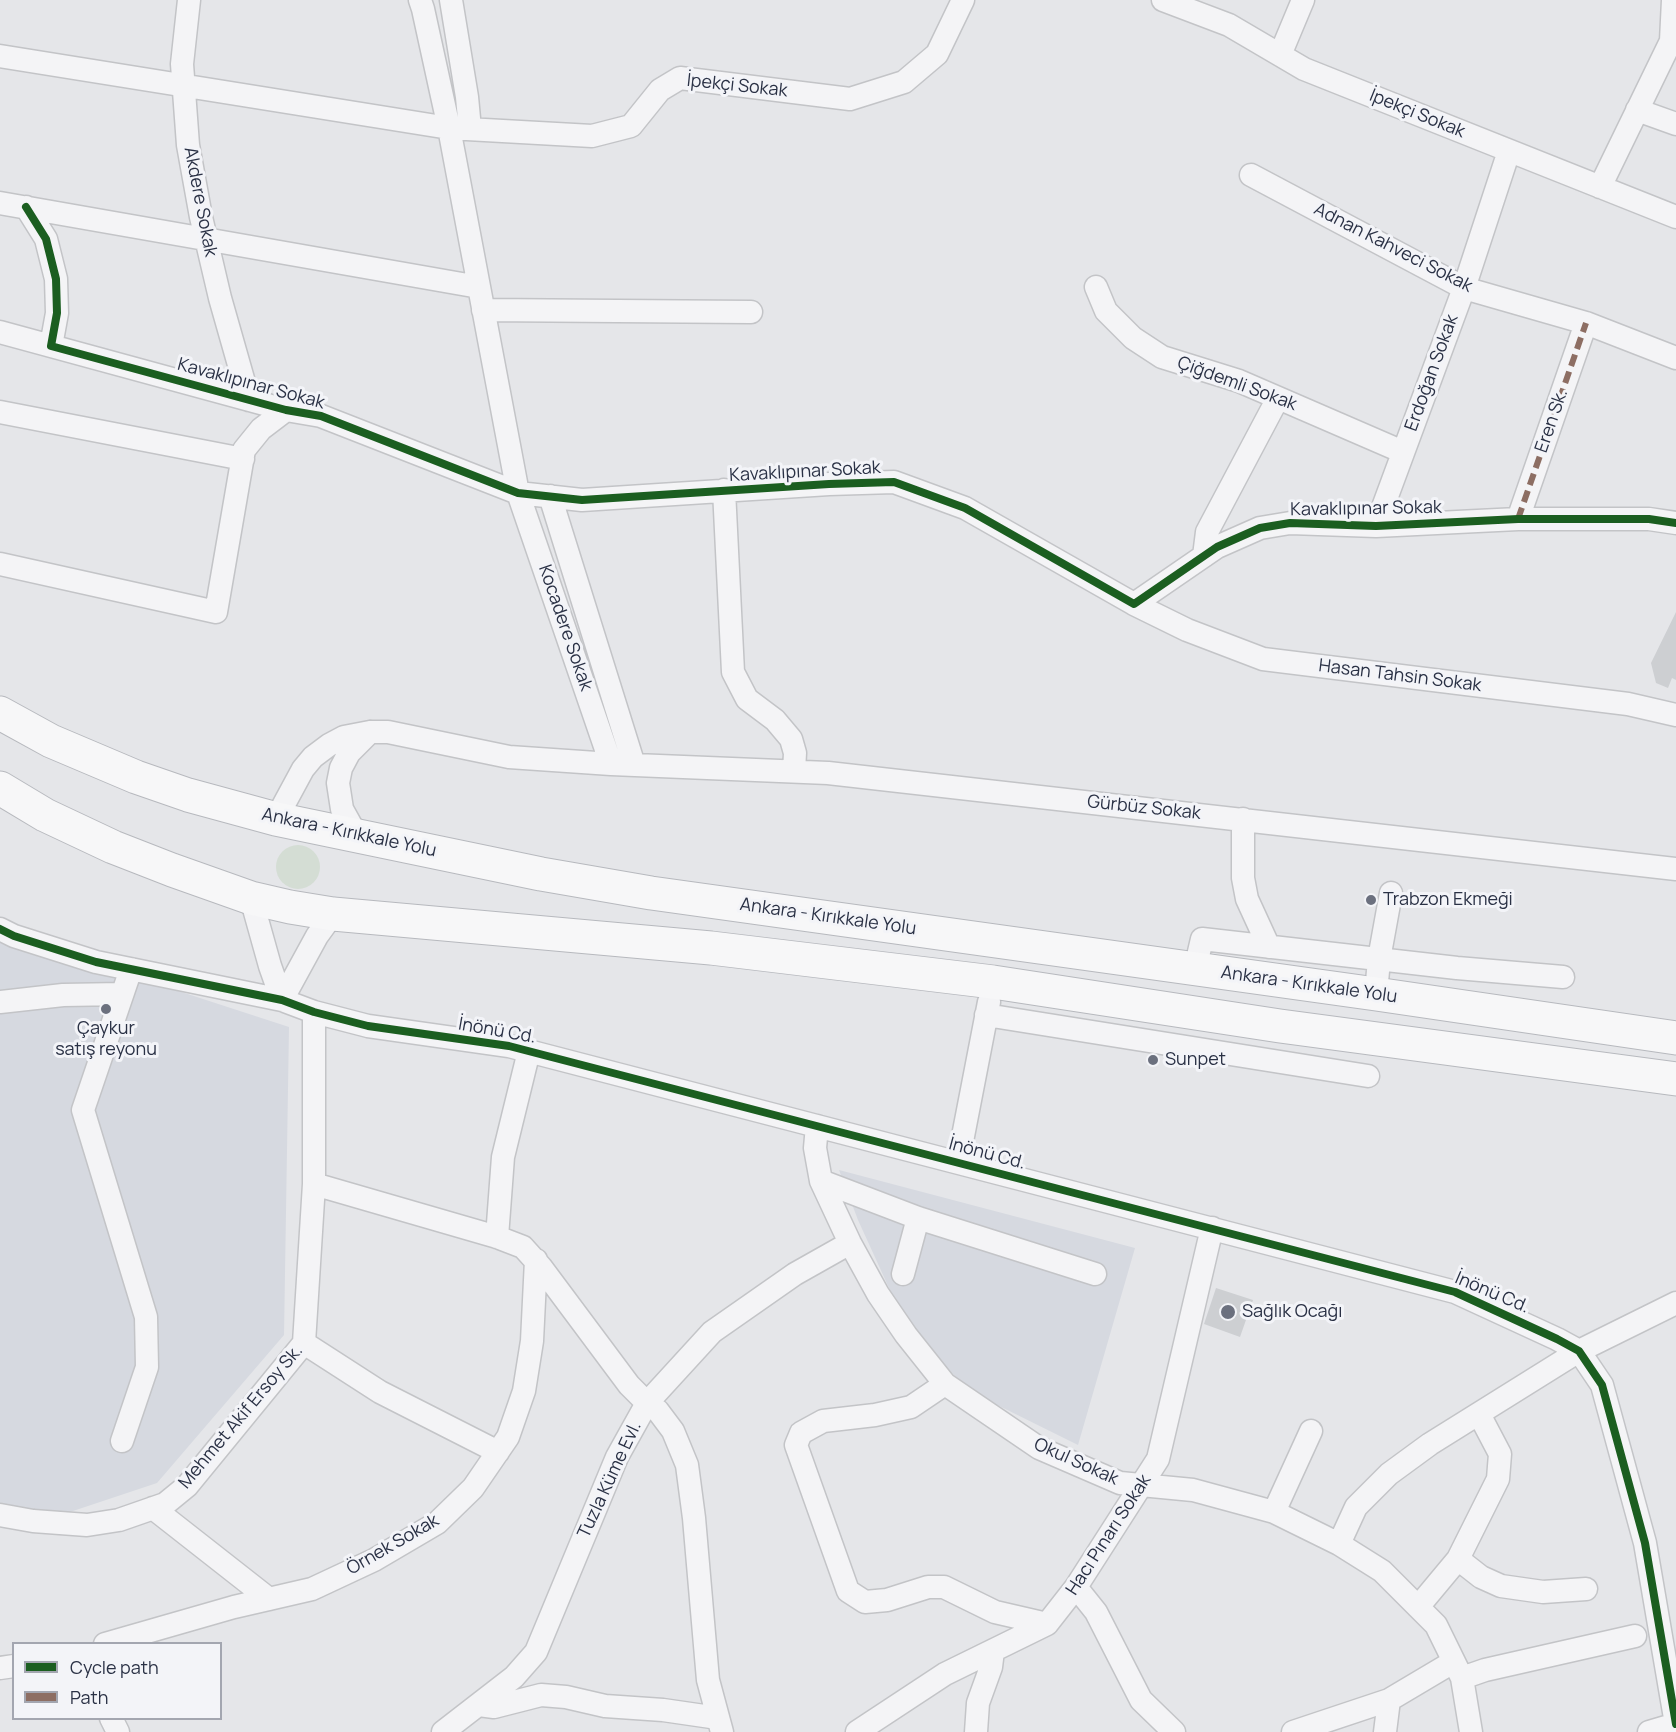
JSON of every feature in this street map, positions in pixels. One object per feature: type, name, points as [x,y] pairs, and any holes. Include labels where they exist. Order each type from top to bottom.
[{"type":"highway","name":"Ankara - Kırıkkale Yolu","points":[[0,713],[51,741],[136,777],[189,795],[276,819],[541,874],[651,893],[1376,993],[1676,1038]]},
{"type":"highway","points":[[0,788],[45,815],[113,847],[251,898],[291,907],[333,914],[711,948],[993,982],[1280,1026],[1676,1080]]},
{"type":"street","name":"Akdere Sokak","points":[[189,0],[182,64],[188,145],[220,298],[249,400]]},
{"type":"street","points":[[420,0],[459,128]]},
{"type":"street","points":[[451,0],[467,97],[459,128]]},
{"type":"street","name":"İpekçi Sokak","points":[[0,56],[459,128],[592,136],[631,126],[660,90],[680,78],[850,99],[904,82],[937,54],[963,0]]},
{"type":"street","name":"İpekçi Sokak","points":[[1164,0],[1229,25],[1304,69],[1676,217]]},
{"type":"street","points":[[1280,55],[1303,0]]},
{"type":"street","points":[[1600,187],[1671,41],[1673,0]]},
{"type":"street","points":[[1637,110],[1676,124]]},
{"type":"street","name":"Kocadere Sokak","points":[[459,128],[479,287],[518,493],[611,764]]},
{"type":"street","name":"Erdoğan Sokak","points":[[1376,526],[1464,288],[1509,151]]},
{"type":"street","name":"Adnan Kahveci Sokak","points":[[1251,175],[1464,288],[1586,323],[1676,358]]},
{"type":"street","points":[[0,203],[479,287]]},
{"type":"street","points":[[26,207],[46,239],[57,279],[57,313],[51,346]]},
{"type":"street","name":"Çiğdemli Sokak","points":[[1096,287],[1106,311],[1133,338],[1162,357],[1239,381],[1403,452]]},
{"type":"street","points":[[483,310],[751,312]]},
{"type":"street","name":"Eren Sk.","points":[[1518,519],[1586,323]]},
{"type":"street","name":"Kavaklıpınar Sokak","points":[[0,332],[286,410],[321,416],[518,493],[582,500],[724,490],[894,482],[965,508],[1134,604],[1217,547],[1260,528],[1290,523],[1376,526],[1518,519],[1649,519],[1676,523]]},
{"type":"street","points":[[1204,556],[1207,532],[1278,398]]},
{"type":"street","points":[[0,564],[216,612],[244,450],[261,429],[286,410]]},
{"type":"street","points":[[0,412],[243,459]]},
{"type":"street","points":[[724,490],[733,672],[747,699],[775,720],[791,739],[795,753],[794,771]]},
{"type":"street","name":"Kocadere Sokak","points":[[550,496],[634,765]]},
{"type":"street","name":"Hasan Tahsin Sokak","points":[[1134,604],[1187,630],[1263,659],[1628,704],[1676,715]]},
{"type":"street","points":[[357,836],[342,809],[338,783],[341,768],[349,753],[370,732]]},
{"type":"street","name":"Gürbüz Sokak","points":[[276,819],[303,769],[329,744],[344,737],[370,732],[388,732],[509,757],[611,764],[828,773],[1676,869]]},
{"type":"street","points":[[1243,819],[1243,878],[1247,899],[1269,947]]},
{"type":"street","points":[[1376,993],[1379,959],[1391,893]]},
{"type":"street","points":[[251,898],[282,1000]]},
{"type":"street","points":[[282,1000],[317,936],[333,914]]},
{"type":"street","name":"İnönü Cd.","points":[[0,929],[14,936],[96,962],[282,1000],[314,1012],[368,1026],[530,1051],[1212,1228],[1455,1292],[1557,1339],[1579,1351],[1602,1385],[1645,1543],[1674,1701],[1676,1724]]},
{"type":"street","points":[[1195,969],[1202,939],[1563,977]]},
{"type":"street","points":[[122,1441],[147,1367],[146,1317],[83,1110],[130,969]]},
{"type":"street","points":[[958,1162],[993,982]]},
{"type":"street","points":[[0,1002],[63,995],[122,994]]},
{"type":"street","name":"Mehmet Akif Ersoy Sk.","points":[[0,1515],[33,1521],[87,1525],[118,1520],[165,1504],[187,1486],[304,1343],[314,1184],[314,1012]]},
{"type":"street","points":[[986,1015],[1368,1076]]},
{"type":"street","points":[[1274,1062],[1280,1026]]},
{"type":"street","points":[[497,1237],[503,1158],[530,1051]]},
{"type":"street","name":"Okul Sokak","points":[[818,1126],[815,1148],[821,1181],[850,1243],[906,1335],[945,1384],[1039,1448],[1120,1483],[1193,1490],[1274,1512],[1339,1544],[1382,1571],[1436,1625],[1458,1670],[1472,1732]]},
{"type":"street","points":[[821,1181],[918,1218],[1095,1274]]},
{"type":"street","points":[[314,1184],[497,1237],[523,1247],[536,1260],[629,1385],[658,1411],[673,1431],[687,1465],[694,1518],[708,1680],[720,1725],[663,1710],[605,1706],[566,1697],[541,1695],[494,1707],[479,1705]]},
{"type":"street","points":[[903,1274],[918,1218]]},
{"type":"street","name":"Hacı Pınarı Sokak","points":[[857,1732],[945,1674],[1047,1624],[1076,1587],[1158,1459],[1212,1228]]},
{"type":"street","name":"Tuzla Küme Evl.","points":[[444,1732],[514,1677],[536,1652],[617,1457],[647,1403],[712,1332],[795,1274],[850,1243]]},
{"type":"street","name":"Örnek Sokak","points":[[112,1642],[234,1607],[312,1589],[374,1560],[437,1523],[473,1488],[508,1437],[524,1391],[532,1341],[536,1260]]},
{"type":"street","points":[[1339,1544],[1356,1507],[1389,1474],[1430,1444],[1579,1351],[1676,1303]]},
{"type":"street","points":[[304,1343],[380,1392],[498,1452]]},
{"type":"street","points":[[945,1384],[911,1407],[875,1415],[822,1421],[801,1433],[796,1445],[848,1591],[865,1602],[888,1600],[928,1587],[944,1587],[995,1612],[1047,1624]]},
{"type":"street","points":[[1418,1607],[1458,1559],[1498,1479],[1500,1454],[1479,1414]]},
{"type":"street","points":[[1274,1512],[1311,1431]]},
{"type":"street","points":[[153,1508],[269,1599]]},
{"type":"street","points":[[1458,1559],[1481,1577],[1502,1586],[1543,1592],[1586,1589]]},
{"type":"street","points":[[1076,1587],[1096,1612],[1141,1700],[1174,1732]]},
{"type":"street","points":[[1293,1732],[1389,1700],[1458,1670],[1485,1670],[1635,1636]]},
{"type":"street","points":[[976,1732],[978,1703],[991,1666],[993,1651]]},
{"type":"street","points":[[1385,1732],[1389,1700]]},
{"type":"street","points":[[1649,1732],[1676,1724]]},
{"type":"shaded area","points":[[298,845],[307,846],[314,851],[319,858],[319,876],[314,883],[307,888],[298,889],[289,888],[282,883],[277,876],[276,867],[277,858],[282,851],[289,846]]},
{"type":"shaded area","points":[[0,937],[289,1027],[284,1335],[157,1483],[58,1516],[0,1504]]},
{"type":"shaded area","points":[[839,1170],[1135,1248],[1078,1445],[969,1391],[905,1323],[858,1220]]},
{"type":"building","points":[[1676,612],[1676,680],[1672,678],[1668,688],[1656,683],[1651,663]]},
{"type":"building","name":"Sağlık Ocağı","points":[[1216,1288],[1253,1300],[1240,1337],[1204,1324]]},
{"type":"marked path","points":[[1518,519],[1586,323]]},
{"type":"cycle path","points":[[26,207],[46,239],[56,279],[57,313],[51,346],[286,410],[321,416],[518,493],[582,500],[894,482],[965,508],[1134,604],[1217,547],[1260,528],[1290,523],[1376,526],[1518,519],[1649,519],[1676,523]]},
{"type":"cycle path","points":[[0,929],[14,936],[96,962],[282,1000],[314,1012],[368,1026],[509,1046],[1455,1292],[1557,1339],[1579,1351],[1602,1385],[1645,1543],[1676,1724]]},
{"type":"place","name":"Trabzon Ekmeği","points":[[1371,900]]},
{"type":"place","name":"Çaykur satış reyonu","points":[[106,1009]]},
{"type":"place","name":"Sunpet","points":[[1153,1060]]},
{"type":"place","name":"Sağlık Ocağı","points":[[1228,1312]]}]
